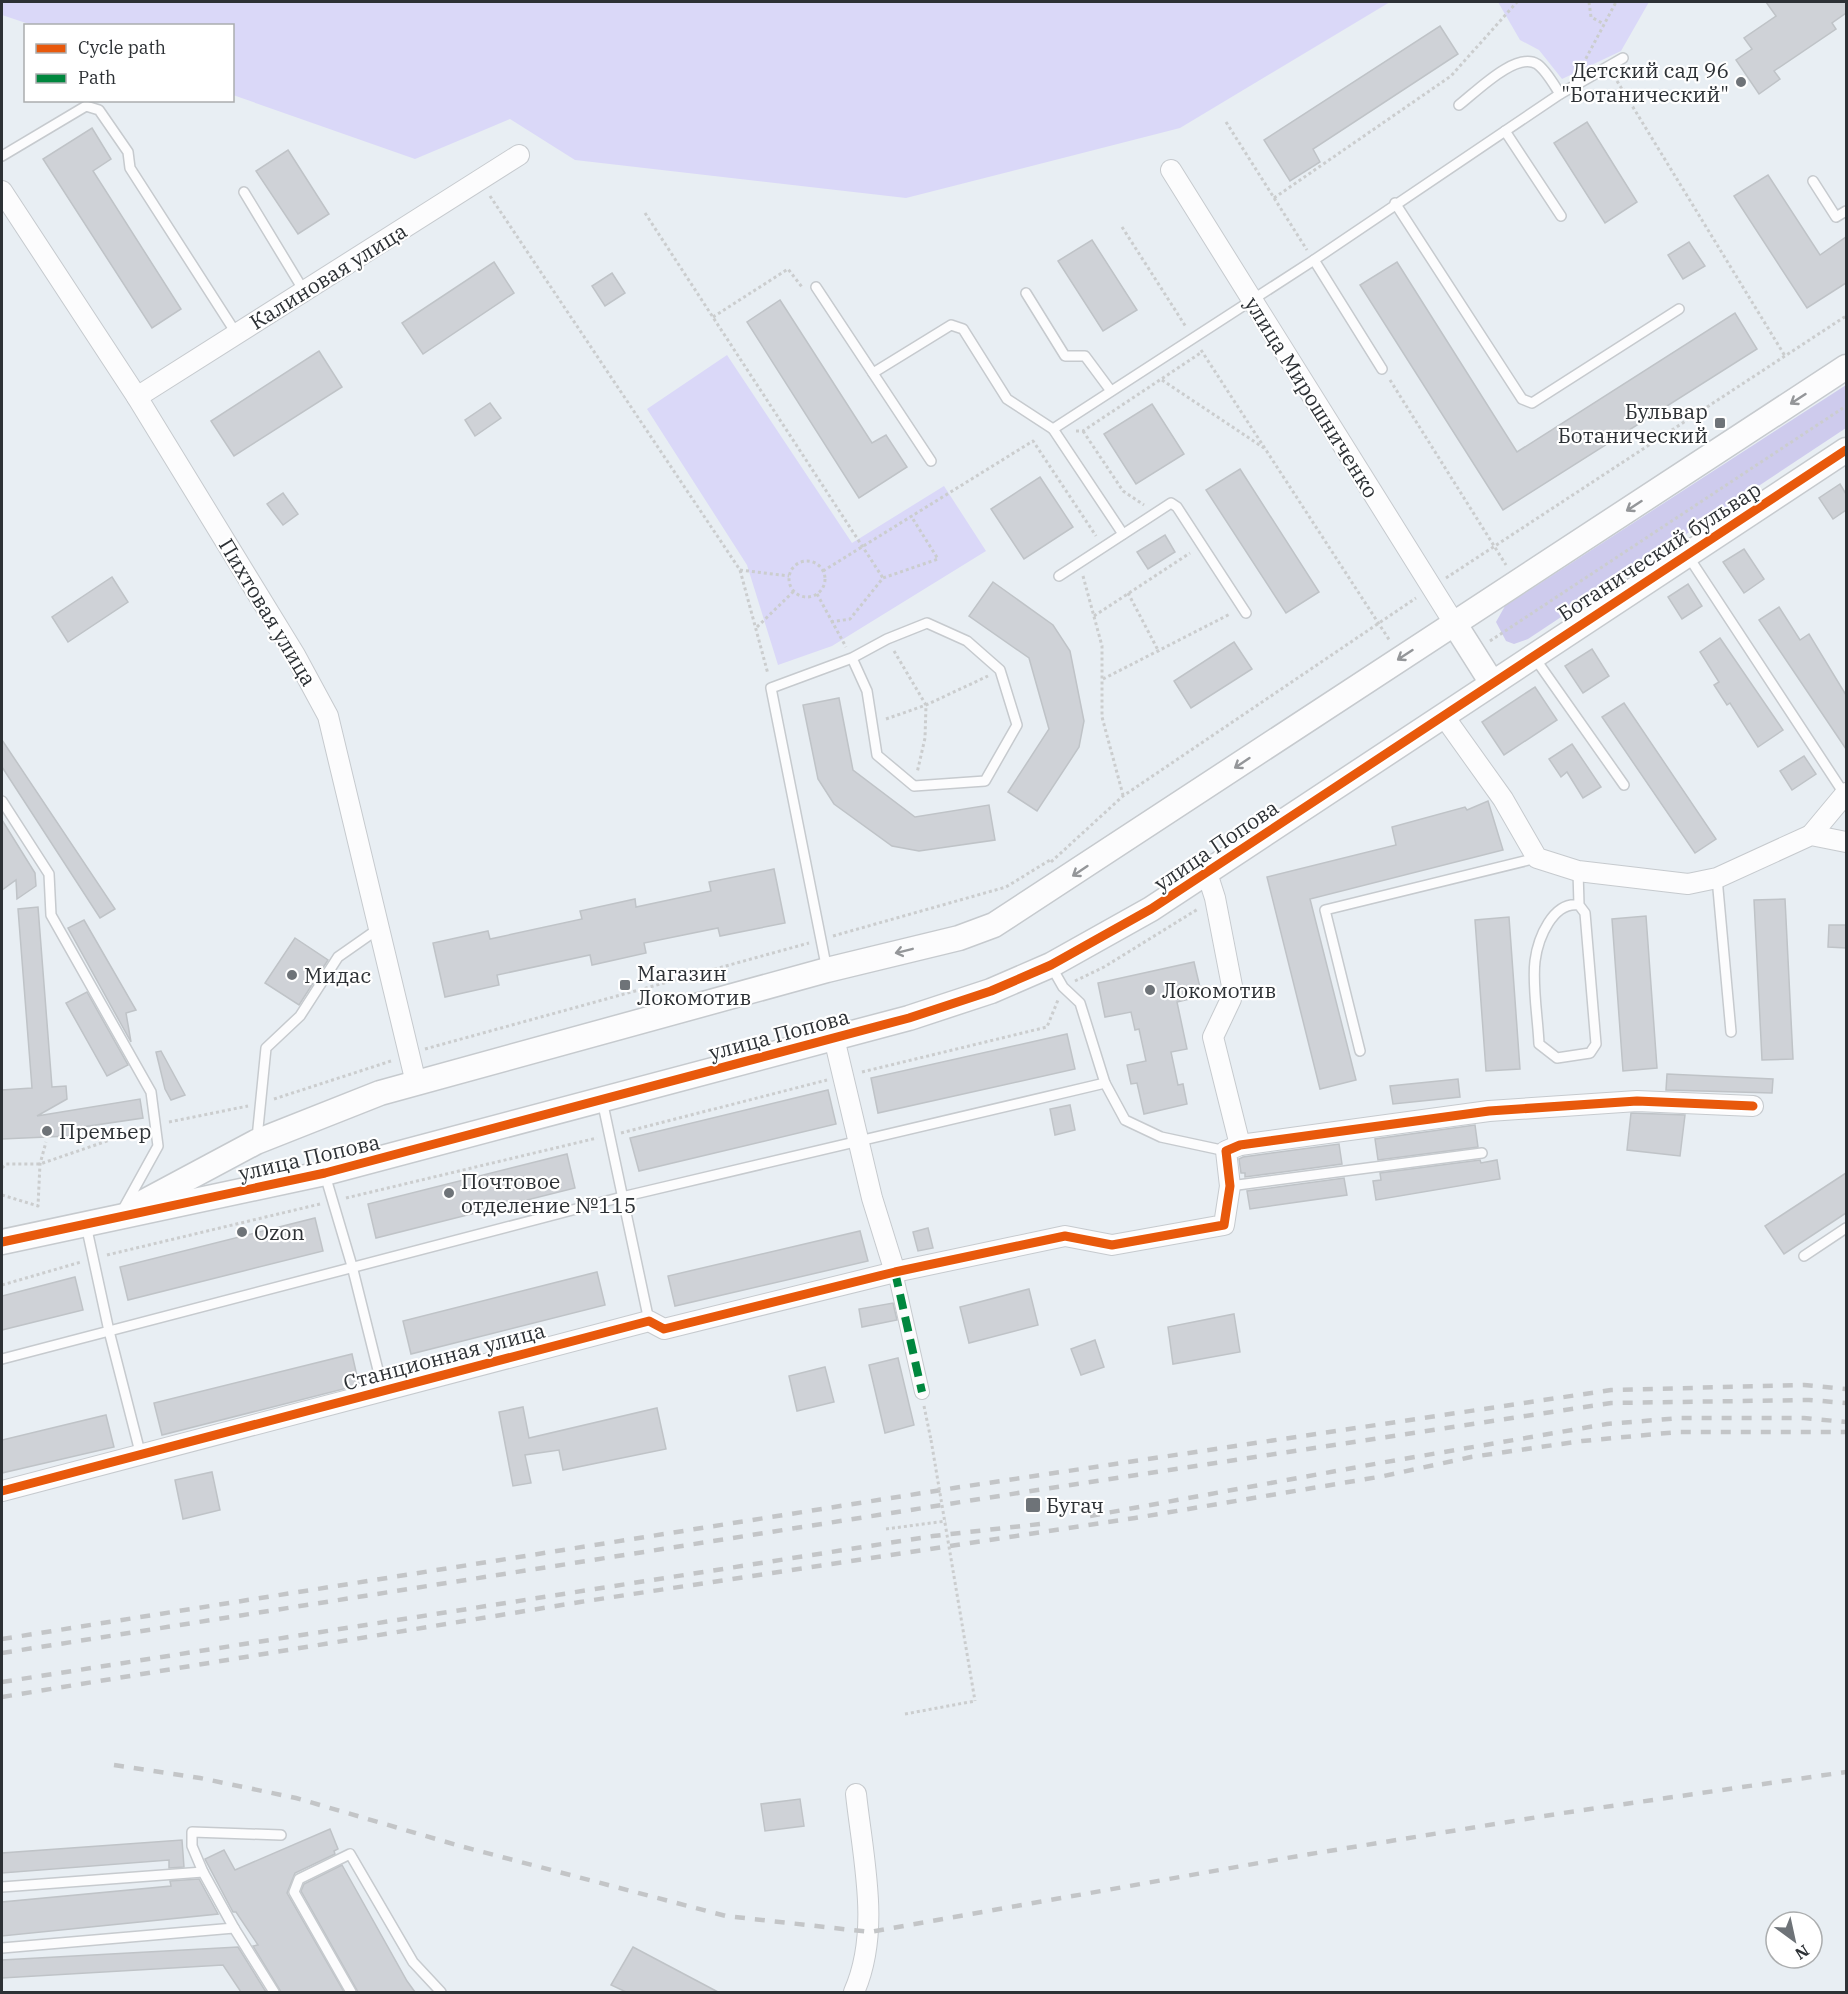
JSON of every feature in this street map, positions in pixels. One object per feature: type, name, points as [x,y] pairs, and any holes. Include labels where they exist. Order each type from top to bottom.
[{"type":"street","name":"Калиновая улица","points":[[137,397],[519,155]]},
{"type":"street","name":"улица Мирошниченко","points":[[1171,170],[1454,623]]},
{"type":"street","name":"Пихтовая улица","points":[[2,191],[137,397],[295,655],[328,716],[416,1083]]},
{"type":"street","points":[[1492,683],[1454,623],[1846,367]]},
{"type":"street","name":"Ботанический бульвар","points":[[1492,683],[1687,554],[1845,455]]},
{"type":"street","name":"улица Попова","points":[[120,1215],[256,1142],[380,1093],[827,970],[959,938],[994,925],[1454,623]]},
{"type":"street","name":"улица Попова","points":[[2,1242],[325,1173],[834,1038],[991,991],[1050,965],[1151,909],[1492,683]]},
{"type":"street","points":[[1443,715],[1503,799],[1537,858],[1578,871],[1688,884],[1717,878],[1811,835],[1846,794]]},
{"type":"street","points":[[1811,835],[1846,842]]},
{"type":"street","points":[[1207,873],[1215,898],[1232,986],[1231,999],[1213,1037],[1233,1148],[1230,1186]]},
{"type":"street","points":[[834,1038],[845,1076],[872,1198],[895,1272],[922,1392]]},
{"type":"street","points":[[1233,1148],[1500,1111],[1637,1101],[1753,1107]]},
{"type":"street","name":"Станционная улица","points":[[2,1491],[141,1456],[383,1389],[649,1321],[664,1329],[895,1272],[1065,1236],[1112,1245],[1224,1225],[1230,1186]]},
{"type":"street","points":[[854,1992],[864,1970],[870,1932],[856,1794]]},
{"type":"lane","points":[[1053,429],[1314,260],[1560,94],[1623,57]]},
{"type":"lane","points":[[1459,105],[1513,64],[1527,60],[1539,65],[1560,94]]},
{"type":"lane","points":[[2,156],[86,106],[99,110],[128,152],[130,168],[236,333]]},
{"type":"lane","points":[[1504,131],[1561,216]]},
{"type":"lane","points":[[1813,181],[1836,217],[1846,211]]},
{"type":"lane","points":[[244,192],[304,291]]},
{"type":"lane","points":[[1395,204],[1522,399],[1532,403],[1679,309]]},
{"type":"lane","points":[[1314,260],[1382,369]]},
{"type":"lane","points":[[816,287],[931,461]]},
{"type":"lane","points":[[1026,293],[1065,356],[1085,356],[1111,391]]},
{"type":"lane","points":[[873,373],[951,325],[963,329],[1007,399],[1053,429],[1123,534]]},
{"type":"lane","points":[[1059,576],[1171,503],[1177,507],[1244,609]]},
{"type":"lane","points":[[1687,554],[1846,794]]},
{"type":"lane","points":[[827,970],[771,688],[852,658],[887,639],[927,623],[967,641],[1000,670],[1017,725],[985,781],[914,786],[877,755],[867,692],[852,658]]},
{"type":"lane","points":[[1533,656],[1624,785]]},
{"type":"lane","points":[[2,801],[49,874],[51,915],[151,1092],[157,1124],[158,1146],[120,1215]]},
{"type":"lane","points":[[1360,1051],[1325,910],[1537,858]]},
{"type":"lane","points":[[1578,871],[1579,905],[1585,913],[1596,1044],[1590,1053],[1557,1058],[1539,1044],[1535,960],[1552,917],[1560,908],[1570,904],[1579,905]]},
{"type":"lane","points":[[1717,878],[1731,1032]]},
{"type":"lane","points":[[256,1142],[266,1048],[300,1016],[338,957],[378,929]]},
{"type":"lane","points":[[1050,965],[1063,987],[1080,1003],[1105,1083],[1125,1120],[1161,1137],[1233,1148]]},
{"type":"lane","points":[[2,1359],[622,1197],[1105,1083]]},
{"type":"lane","points":[[602,1100],[649,1321]]},
{"type":"lane","points":[[1230,1186],[1482,1153]]},
{"type":"lane","points":[[325,1173],[352,1266],[383,1389]]},
{"type":"lane","points":[[86,1224],[109,1330],[141,1456]]},
{"type":"lane","points":[[1804,1256],[1846,1228]]},
{"type":"lane","points":[[274,1992],[234,1928],[203,1872],[192,1846],[192,1832],[281,1835]]},
{"type":"lane","points":[[351,1992],[294,1892],[299,1879],[350,1854],[413,1962],[441,1992]]},
{"type":"lane","points":[[2,1887],[203,1872]]},
{"type":"lane","points":[[2,1948],[234,1928]]},
{"type":"path","points":[[1274,198],[1451,76],[1517,2]]},
{"type":"path","points":[[1589,2],[1591,17],[1605,24]]},
{"type":"path","points":[[1571,87],[1616,2]]},
{"type":"path","points":[[1617,81],[1785,356]]},
{"type":"path","points":[[1226,122],[1314,260]]},
{"type":"path","points":[[479,180],[740,570],[757,627],[771,688]]},
{"type":"path","points":[[645,213],[883,578]]},
{"type":"path","points":[[1122,227],[1401,658]]},
{"type":"path","points":[[713,317],[788,269],[800,287],[816,287]]},
{"type":"path","points":[[1382,369],[1508,569]]},
{"type":"path","points":[[1162,380],[1266,448]]},
{"type":"path","points":[[1472,652],[1846,406]]},
{"type":"path","points":[[1083,431],[1123,491],[1155,513]]},
{"type":"path","points":[[823,571],[1033,441],[1102,548]]},
{"type":"path","points":[[831,622],[850,619],[883,578],[938,559],[911,516]]},
{"type":"path","points":[[1094,616],[1202,545]]},
{"type":"path","points":[[807,561],[818,565],[823,571],[824,582],[817,594],[807,597],[794,591],[789,576],[795,565],[807,561]]},
{"type":"path","points":[[1079,563],[1102,646],[1102,717],[1123,796]]},
{"type":"path","points":[[740,570],[789,576]]},
{"type":"path","points":[[757,627],[794,591]]},
{"type":"path","points":[[1128,593],[1159,652]]},
{"type":"path","points":[[817,594],[852,658]]},
{"type":"path","points":[[1103,679],[1244,609]]},
{"type":"path","points":[[887,639],[926,705],[925,738],[914,786]]},
{"type":"path","points":[[871,724],[926,705],[1000,670]]},
{"type":"path","points":[[2,1168],[6,1164],[40,1164],[157,1124],[261,1103],[374,1068],[408,1053],[1006,887],[1050,860]]},
{"type":"path","points":[[2,1285],[94,1258],[608,1136],[1047,1027],[1063,987],[1104,967],[1215,898]]},
{"type":"path","points":[[2,1195],[38,1206],[40,1164],[46,1142]]},
{"type":"path","points":[[905,1714],[975,1701],[946,1521],[922,1392]]},
{"type":"path","points":[[886,1529],[946,1521]]},
{"type":"shaded area","points":[[2,2],[1390,2],[1180,128],[906,198],[575,160],[510,119],[415,159],[234,95],[234,24],[29,24],[2,15]]},
{"type":"shaded area","points":[[1498,2],[1649,2],[1621,51],[1562,79],[1539,50],[1520,40]]},
{"type":"shaded area","points":[[727,355],[852,543],[944,486],[986,551],[832,646],[778,665],[747,565],[647,409]]},
{"type":"shaded area","points":[[1846,385],[1846,428],[1528,639],[1514,644],[1506,641],[1496,622],[1505,606]]},
{"type":"building","points":[[1766,2],[1846,2],[1846,13],[1832,23],[1836,29],[1774,71],[1780,79],[1759,94],[1736,60],[1752,49],[1744,38],[1776,16]]},
{"type":"building","points":[[1440,26],[1458,54],[1313,149],[1320,162],[1290,181],[1264,140]]},
{"type":"building","points":[[1587,122],[1637,202],[1605,223],[1554,143]]},
{"type":"building","points":[[92,128],[111,159],[93,171],[181,309],[152,328],[43,159]]},
{"type":"building","points":[[288,150],[329,214],[298,234],[256,171]]},
{"type":"building","points":[[1768,175],[1820,255],[1846,237],[1846,283],[1807,308],[1734,196]]},
{"type":"building","points":[[1092,240],[1137,310],[1103,331],[1058,261]]},
{"type":"building","points":[[1689,242],[1705,266],[1683,279],[1668,255]]},
{"type":"building","points":[[494,262],[514,293],[423,354],[402,323]]},
{"type":"building","points":[[1397,262],[1517,452],[1735,313],[1757,349],[1503,510],[1360,285]]},
{"type":"building","points":[[612,273],[625,293],[605,306],[592,286]]},
{"type":"building","points":[[780,300],[872,443],[886,435],[907,467],[859,498],[747,322]]},
{"type":"building","points":[[319,351],[342,387],[234,456],[211,421]]},
{"type":"building","points":[[490,403],[501,418],[475,436],[465,420]]},
{"type":"building","points":[[1152,404],[1184,454],[1136,484],[1104,434]]},
{"type":"building","points":[[1240,469],[1319,592],[1286,613],[1206,490]]},
{"type":"building","points":[[1040,477],[1073,527],[1024,559],[991,509]]},
{"type":"building","points":[[1840,484],[1846,494],[1846,510],[1833,519],[1819,498]]},
{"type":"building","points":[[283,493],[298,514],[283,525],[267,504]]},
{"type":"building","points":[[1165,535],[1175,552],[1148,569],[1137,552]]},
{"type":"building","points":[[1744,549],[1764,579],[1744,593],[1723,562]]},
{"type":"building","points":[[112,577],[128,602],[68,642],[52,617]]},
{"type":"building","points":[[993,582],[1053,625],[1070,651],[1084,721],[1079,747],[1037,811],[1008,792],[1049,729],[1029,658],[969,616]]},
{"type":"building","points":[[1688,584],[1702,606],[1682,619],[1668,597]]},
{"type":"building","points":[[1779,607],[1800,640],[1809,634],[1846,695],[1846,749],[1759,620]]},
{"type":"building","points":[[1720,638],[1783,730],[1758,747],[1730,703],[1727,705],[1714,685],[1719,682],[1700,652]]},
{"type":"building","points":[[1234,642],[1252,669],[1191,708],[1174,681]]},
{"type":"building","points":[[1592,649],[1609,676],[1583,693],[1565,666]]},
{"type":"building","points":[[1535,687],[1557,720],[1504,755],[1482,722]]},
{"type":"building","points":[[839,698],[853,770],[915,817],[989,805],[995,840],[919,851],[892,846],[834,804],[818,779],[803,705]]},
{"type":"building","points":[[1624,703],[1716,839],[1695,853],[1602,717]]},
{"type":"building","points":[[2,740],[115,909],[100,918],[2,767]]},
{"type":"building","points":[[1572,744],[1601,787],[1583,798],[1567,772],[1561,777],[1549,759]]},
{"type":"building","points":[[1804,756],[1816,774],[1792,790],[1780,771]]},
{"type":"building","points":[[1488,801],[1503,850],[1310,899],[1356,1080],[1320,1089],[1267,877],[1396,845],[1392,827],[1465,807],[1467,810]]},
{"type":"building","points":[[2,820],[35,873],[36,886],[17,899],[16,880],[2,890]]},
{"type":"building","points":[[774,869],[785,923],[720,936],[718,928],[644,943],[646,953],[592,965],[590,955],[497,975],[499,985],[445,997],[433,943],[488,931],[490,939],[582,919],[580,911],[635,899],[636,907],[711,891],[709,882]]},
{"type":"building","points":[[1785,899],[1793,1059],[1762,1060],[1754,900]]},
{"type":"building","points":[[38,907],[52,1087],[66,1086],[67,1099],[37,1116],[140,1099],[143,1118],[69,1129],[69,1136],[2,1139],[2,1090],[32,1088],[18,909]]},
{"type":"building","points":[[1646,916],[1657,1068],[1623,1071],[1612,919]]},
{"type":"building","points":[[1509,917],[1520,1069],[1486,1071],[1475,920]]},
{"type":"building","points":[[84,920],[136,1010],[126,1013],[131,1042],[68,928]]},
{"type":"building","points":[[1829,925],[1846,925],[1846,948],[1828,947]]},
{"type":"building","points":[[295,938],[328,960],[299,1005],[265,983]]},
{"type":"building","points":[[1194,962],[1202,996],[1177,1002],[1187,1049],[1171,1052],[1178,1085],[1183,1084],[1187,1104],[1144,1114],[1137,1083],[1131,1084],[1127,1065],[1146,1061],[1139,1029],[1135,1030],[1131,1012],[1105,1017],[1098,983]]},
{"type":"building","points":[[87,992],[128,1065],[107,1076],[66,1003]]},
{"type":"building","points":[[1067,1034],[1075,1069],[878,1113],[871,1078]]},
{"type":"building","points":[[161,1051],[185,1095],[171,1100],[165,1089],[156,1052]]},
{"type":"building","points":[[1667,1074],[1773,1079],[1772,1093],[1666,1090]]},
{"type":"building","points":[[1458,1079],[1460,1097],[1393,1104],[1390,1086]]},
{"type":"building","points":[[828,1090],[836,1124],[639,1171],[630,1138]]},
{"type":"building","points":[[1070,1105],[1075,1130],[1055,1135],[1050,1109]]},
{"type":"building","points":[[1631,1113],[1685,1115],[1680,1156],[1627,1150]]},
{"type":"building","points":[[1475,1125],[1478,1147],[1378,1160],[1375,1139]]},
{"type":"building","points":[[1339,1144],[1342,1164],[1245,1177],[1245,1173],[1241,1173],[1239,1159],[1243,1157]]},
{"type":"building","points":[[567,1154],[575,1188],[376,1238],[368,1204]]},
{"type":"building","points":[[1480,1160],[1481,1163],[1497,1160],[1500,1179],[1376,1200],[1373,1181],[1381,1180],[1380,1173]]},
{"type":"building","points":[[1846,1173],[1846,1213],[1784,1254],[1765,1226]]},
{"type":"building","points":[[1344,1178],[1347,1195],[1250,1209],[1247,1191]]},
{"type":"building","points":[[315,1218],[323,1251],[128,1300],[120,1267]]},
{"type":"building","points":[[928,1228],[933,1248],[918,1251],[913,1232]]},
{"type":"building","points":[[860,1231],[868,1261],[675,1306],[668,1276]]},
{"type":"building","points":[[597,1272],[605,1305],[411,1354],[403,1321]]},
{"type":"building","points":[[75,1277],[83,1310],[2,1330],[2,1296]]},
{"type":"building","points":[[1029,1289],[1038,1325],[969,1343],[960,1307]]},
{"type":"building","points":[[893,1303],[897,1320],[862,1327],[859,1309]]},
{"type":"building","points":[[1234,1314],[1240,1352],[1173,1364],[1168,1327]]},
{"type":"building","points":[[1095,1340],[1104,1367],[1081,1375],[1071,1349]]},
{"type":"building","points":[[352,1354],[359,1385],[162,1435],[154,1403]]},
{"type":"building","points":[[898,1358],[914,1425],[885,1433],[869,1365]]},
{"type":"building","points":[[825,1367],[834,1402],[797,1411],[789,1376]]},
{"type":"building","points":[[523,1407],[529,1438],[657,1408],[666,1449],[563,1470],[559,1450],[525,1455],[531,1483],[513,1486],[499,1412]]},
{"type":"building","points":[[106,1415],[114,1447],[2,1473],[2,1440]]},
{"type":"building","points":[[212,1472],[220,1510],[183,1519],[175,1480]]},
{"type":"building","points":[[800,1799],[804,1826],[765,1831],[761,1804]]},
{"type":"building","points":[[330,1829],[338,1849],[334,1851],[335,1854],[295,1873],[287,1893],[344,1992],[281,1992],[253,1946],[258,1945],[236,1912],[233,1912],[205,1859],[224,1850],[235,1870]]},
{"type":"building","points":[[182,1840],[184,1867],[169,1868],[169,1860],[2,1873],[2,1853]]},
{"type":"building","points":[[342,1865],[415,1992],[358,1992],[301,1891],[304,1884]]},
{"type":"building","points":[[199,1879],[218,1914],[2,1936],[2,1902],[171,1886],[170,1881]]},
{"type":"building","points":[[238,1947],[266,1992],[241,1992],[223,1965],[2,1978],[2,1960]]},
{"type":"building","points":[[633,1947],[718,1992],[626,1992],[611,1985]]},
{"type":"railway","points":[[2,1639],[954,1488],[1611,1390],[1804,1385],[1846,1389]]},
{"type":"railway","points":[[2,1653],[1031,1491],[1611,1403],[1809,1400],[1846,1403]]},
{"type":"railway","points":[[1090,1516],[1607,1424],[1680,1418],[1804,1418],[1846,1422]]},
{"type":"railway","points":[[2,1697],[580,1602],[1135,1518],[1384,1476],[1471,1457],[1582,1441],[1678,1432],[1846,1432]]},
{"type":"railway","points":[[2,1682],[933,1536],[1040,1524]]},
{"type":"railway","points":[[114,1765],[200,1778],[296,1798],[460,1846],[726,1916],[870,1932],[1304,1855],[1563,1813],[1846,1772]]},
{"type":"marked path","points":[[895,1272],[922,1392]]},
{"type":"cycle path","points":[[2,1242],[325,1173],[909,1018],[991,991],[1051,965],[1151,909],[1846,450]]},
{"type":"cycle path","points":[[2,1491],[649,1321],[664,1329],[895,1272],[1065,1236],[1112,1245],[1224,1225],[1230,1186],[1226,1151],[1240,1145],[1489,1111],[1637,1101],[1753,1106]]},
{"type":"place","name":"Детский сад 96 \"Ботанический\"","points":[[1741,82]]},
{"type":"place","name":"Бульвар Ботанический","points":[[1720,423]]},
{"type":"place","name":"Мидас","points":[[292,975]]},
{"type":"place","name":"Магазин Локомотив","points":[[625,985]]},
{"type":"place","name":"Локомотив","points":[[1150,990]]},
{"type":"place","name":"Премьер","points":[[47,1131]]},
{"type":"place","name":"Почтовое отделение №115","points":[[449,1193]]},
{"type":"place","name":"Ozon","points":[[242,1232]]},
{"type":"place","name":"Бугач","points":[[1033,1505]]}]
